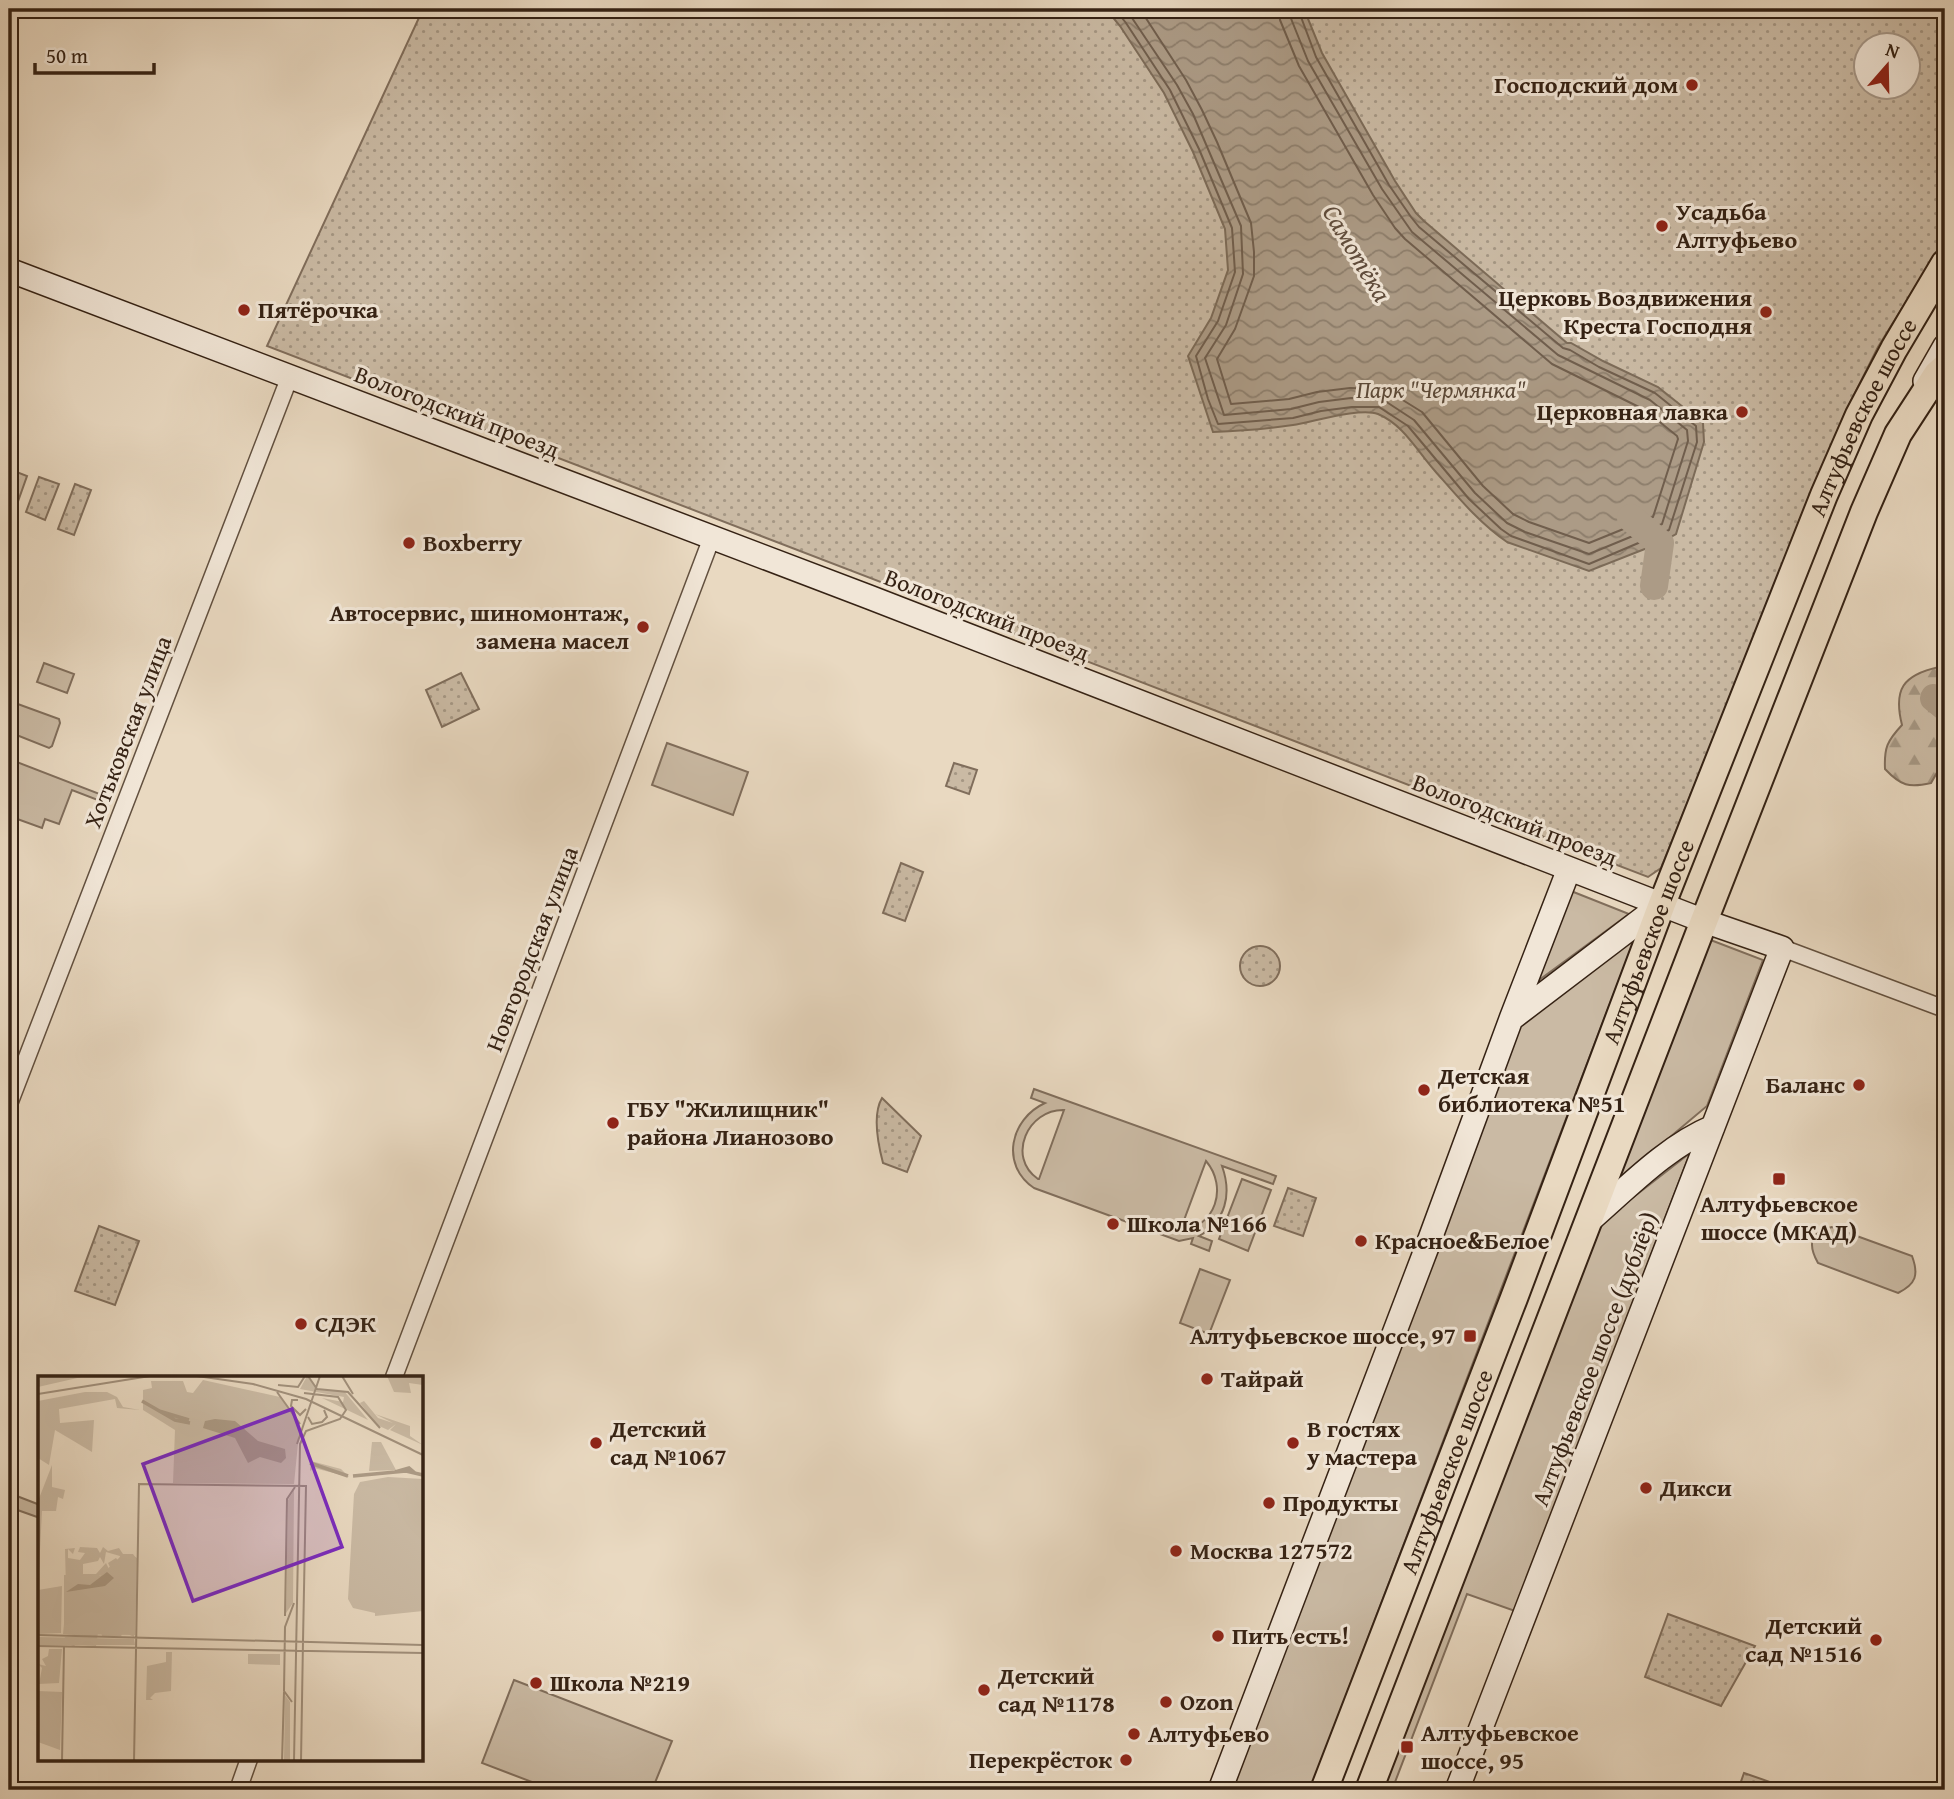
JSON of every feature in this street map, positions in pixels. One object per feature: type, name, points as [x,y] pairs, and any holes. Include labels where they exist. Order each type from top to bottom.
[{"type":"main road","name":"Алтуфьевское шоссе","points":[[1324,1790],[1520,1283],[1662,904],[1824,495],[1894,349],[1945,263]]},
{"type":"main road","points":[[1898,434],[1937,374],[1945,367]]},
{"type":"main road","name":"Алтуфьевское шоссе","points":[[1369,1790],[1704,920],[1864,512],[1898,434]]},
{"type":"street","name":"Вологодский проезд","points":[[9,270],[712,537],[1569,869],[1945,1009]]},
{"type":"street","name":"Алтуфьевское шоссе","points":[[1898,434],[1945,346]]},
{"type":"street","name":"Хотьковская улица","points":[[9,1104],[290,376]]},
{"type":"street","name":"Новгородская улица","points":[[394,1376],[712,537]]},
{"type":"street","points":[[1220,1790],[1569,869]]},
{"type":"street","points":[[1511,1020],[1662,904]]},
{"type":"street","name":"Алтуфьевское шоссе (дублёр)","points":[[1457,1790],[1782,948]]},
{"type":"street","points":[[1589,1221],[1677,1146],[1713,1127]]},
{"type":"street","points":[[237,1790],[250,1760]]},
{"type":"green space","name":"Парк \"Чермянка\"","points":[[423,9],[1945,9],[1945,239],[1878,347],[1845,413],[1661,868],[1648,877],[267,346]]},
{"type":"green space","points":[[9,469],[27,476],[16,507],[9,505]]},
{"type":"green space","points":[[39,477],[59,484],[45,520],[26,512]]},
{"type":"green space","points":[[75,484],[91,490],[74,535],[58,529]]},
{"type":"green space","points":[[44,663],[74,674],[67,693],[37,682]]},
{"type":"green space","points":[[1939,667],[1945,669],[1945,766],[1939,769],[1931,783],[1906,784],[1885,769],[1888,745],[1902,725],[1900,693],[1909,679]]},
{"type":"green space","points":[[461,673],[479,709],[442,727],[426,690]]},
{"type":"green space","points":[[15,703],[59,719],[52,746],[49,748],[9,732],[9,715]]},
{"type":"green space","points":[[667,743],[748,772],[733,815],[652,785]]},
{"type":"green space","points":[[9,759],[110,798],[108,804],[72,790],[59,824],[45,819],[42,828],[9,816],[9,804],[16,784],[9,781]]},
{"type":"green space","points":[[954,763],[977,770],[969,794],[946,786]]},
{"type":"green space","points":[[901,863],[923,872],[905,921],[883,913]]},
{"type":"green space","points":[[1571,891],[1629,914],[1535,983]]},
{"type":"green space","points":[[1635,938],[1310,1790],[1226,1790],[1518,1025]]},
{"type":"green space","points":[[1708,939],[1763,960],[1707,1106],[1613,1185]]},
{"type":"green space","points":[[1260,946],[1274,952],[1280,966],[1274,980],[1260,986],[1246,980],[1240,966],[1246,952]]},
{"type":"green space","points":[[1034,1089],[1276,1176],[1273,1184],[1222,1166],[1226,1187],[1224,1206],[1215,1223],[1199,1236],[1212,1241],[1209,1251],[1191,1244],[1193,1238],[1179,1241],[1034,1188],[1016,1167],[1013,1155],[1017,1131],[1033,1110],[1045,1103],[1031,1098]],"holes":[[[1064,1110],[1039,1179],[1038,1179],[1028,1170],[1024,1159],[1026,1136],[1040,1117]],[[1206,1161],[1216,1182],[1215,1204],[1202,1222],[1180,1231]]]},
{"type":"green space","points":[[882,1098],[921,1136],[907,1172],[883,1163],[877,1121]]},
{"type":"green space","points":[[1690,1153],[1515,1611],[1467,1594],[1392,1790],[1381,1790],[1599,1224]]},
{"type":"green space","points":[[1242,1179],[1271,1190],[1248,1251],[1219,1239]]},
{"type":"green space","points":[[1288,1188],[1316,1198],[1303,1236],[1274,1226]]},
{"type":"green space","points":[[99,1226],[139,1241],[115,1305],[75,1291]]},
{"type":"green space","points":[[1832,1227],[1912,1256],[1915,1274],[1912,1282],[1898,1293],[1818,1263],[1813,1250],[1813,1240],[1819,1232]]},
{"type":"green space","points":[[1200,1269],[1230,1280],[1209,1334],[1180,1323]]},
{"type":"green space","points":[[9,1493],[38,1504],[38,1517],[9,1507]]},
{"type":"green space","points":[[1668,1614],[1755,1646],[1721,1706],[1645,1677]]},
{"type":"green space","points":[[514,1680],[672,1741],[652,1790],[553,1790],[482,1763]]},
{"type":"green space","points":[[1744,1773],[1770,1782],[1767,1790],[1738,1790]]},
{"type":"water","points":[[1106,9],[1304,9],[1322,53],[1416,213],[1567,343],[1658,387],[1703,423],[1704,442],[1676,534],[1589,571],[1507,542],[1497,535],[1460,499],[1403,432],[1378,414],[1360,412],[1283,426],[1213,432],[1188,356],[1211,318],[1228,270],[1225,229],[1193,152],[1164,93]]},
{"type":"waterway","name":"Самотёка","points":[[1631,518],[1660,543],[1654,586]]},
{"type":"waterway","name":"Самотёка","points":[[1934,698],[1945,707]]},
{"type":"place","name":"Господский дом","points":[[1692,85]]},
{"type":"place","name":"Усадьба Алтуфьево","points":[[1662,226]]},
{"type":"place","name":"Пятёрочка","points":[[244,310]]},
{"type":"place","name":"Церковь Воздвижения Креста Господня","points":[[1766,312]]},
{"type":"place","name":"Церковная лавка","points":[[1742,412]]},
{"type":"place","name":"Boxberry","points":[[409,543]]},
{"type":"place","name":"Автосервис, шиномонтаж, замена масел","points":[[643,627]]},
{"type":"place","name":"Баланс","points":[[1859,1085]]},
{"type":"place","name":"Детская библиотека №51","points":[[1424,1090]]},
{"type":"place","name":"ГБУ \"Жилищник\" района Лианозово","points":[[613,1123]]},
{"type":"place","name":"Алтуфьевское шоссе (МКАД)","points":[[1779,1179]]},
{"type":"place","name":"Школа №166","points":[[1113,1224]]},
{"type":"place","name":"Красное&Белое","points":[[1361,1241]]},
{"type":"place","name":"СДЭК","points":[[301,1324]]},
{"type":"place","name":"Алтуфьевское шоссе, 97","points":[[1470,1336]]},
{"type":"place","name":"Тайрай","points":[[1207,1379]]},
{"type":"place","name":"Детский сад №1067","points":[[596,1443]]},
{"type":"place","name":"В гостях у мастера","points":[[1293,1443]]},
{"type":"place","name":"Дикси","points":[[1646,1488]]},
{"type":"place","name":"Продукты","points":[[1269,1503]]},
{"type":"place","name":"Москва 127572","points":[[1176,1551]]},
{"type":"place","name":"Пить есть!","points":[[1218,1636]]},
{"type":"place","name":"Детский сад №1516","points":[[1876,1640]]},
{"type":"place","name":"Школа №219","points":[[536,1683]]},
{"type":"place","name":"Детский сад №1178","points":[[984,1690]]},
{"type":"place","name":"Ozon","points":[[1166,1702]]},
{"type":"place","name":"Алтуфьево","points":[[1134,1734]]},
{"type":"place","name":"Алтуфьевское шоссе, 95","points":[[1407,1747]]},
{"type":"place","name":"Перекрёсток","points":[[1126,1760]]}]
